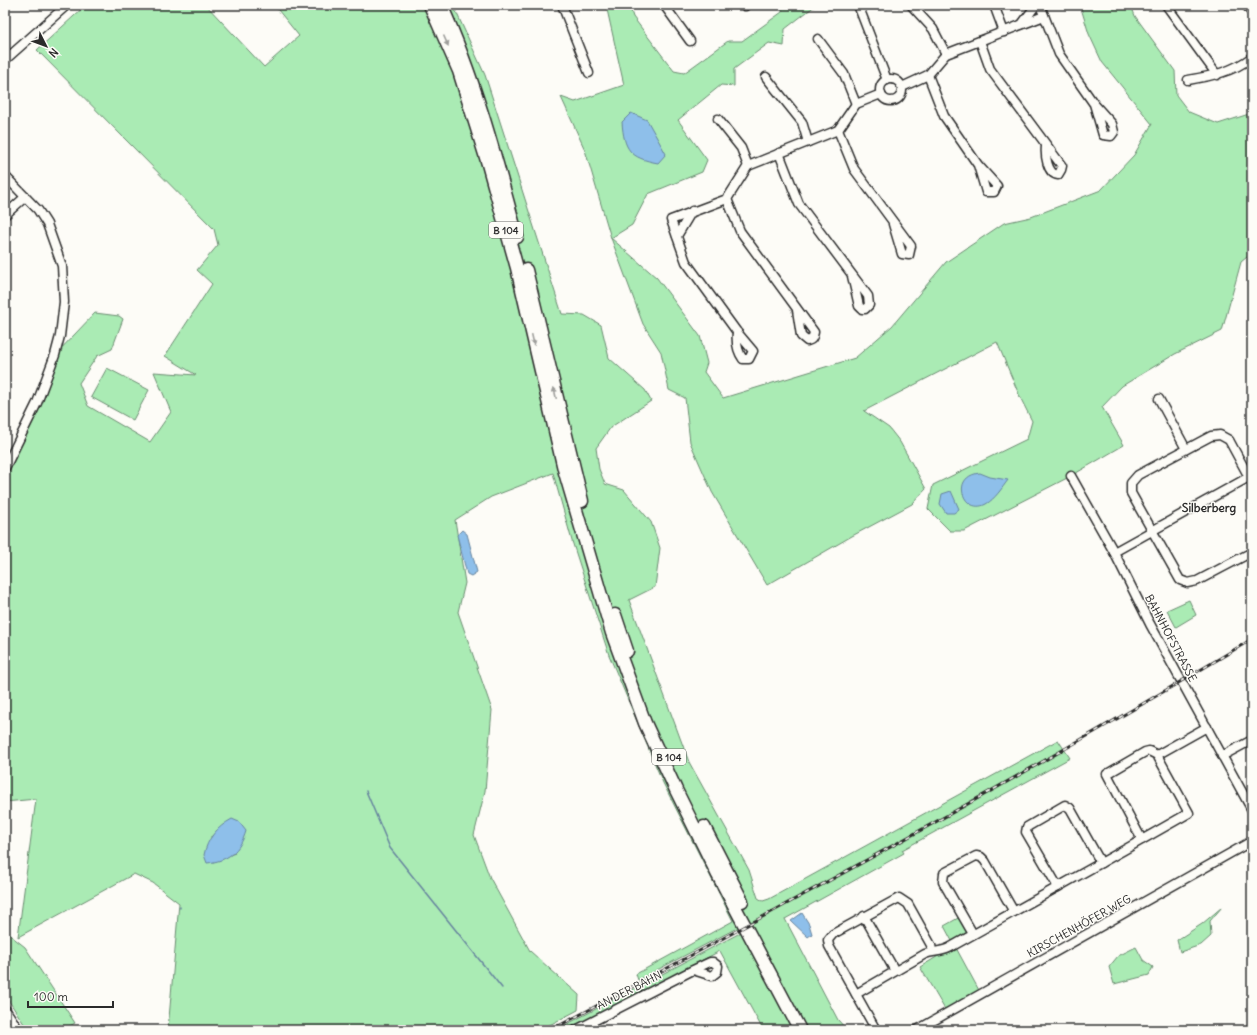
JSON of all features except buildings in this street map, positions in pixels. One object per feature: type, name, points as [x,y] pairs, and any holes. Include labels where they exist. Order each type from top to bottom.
[{"type":"highway","name":"B 104","points":[[430,5],[459,71],[488,164],[517,268],[612,633],[645,722],[715,868],[800,1030]]},
{"type":"highway","name":"B 104","points":[[441,5],[467,66],[497,164],[525,266],[567,463],[618,626],[645,699],[675,771],[809,1030]]},
{"type":"street","points":[[5,60],[67,5]]},
{"type":"street","points":[[664,5],[690,41]]},
{"type":"street","points":[[858,5],[887,80]]},
{"type":"street","points":[[911,5],[933,29],[946,54]]},
{"type":"street","points":[[994,5],[1004,32]]},
{"type":"street","points":[[1022,24],[1036,5]]},
{"type":"street","points":[[1040,5],[1059,54],[1094,104]]},
{"type":"street","points":[[1166,5],[1218,75]]},
{"type":"street","points":[[1246,5],[1252,13]]},
{"type":"street","points":[[565,6],[589,73]]},
{"type":"street","points":[[902,87],[928,75],[946,54],[1044,16]]},
{"type":"street","points":[[818,39],[844,74],[856,104]]},
{"type":"street","points":[[980,41],[990,70],[1046,146]]},
{"type":"street","points":[[1188,80],[1218,75],[1252,58]]},
{"type":"street","points":[[928,75],[944,116],[978,165]]},
{"type":"street","points":[[766,77],[802,122],[808,142]]},
{"type":"street","points":[[887,80],[896,80],[902,87],[901,94],[896,101],[887,100],[881,94],[881,86],[887,80]]},
{"type":"street","points":[[737,332],[686,262],[671,220],[727,198],[748,166],[838,130],[856,104],[881,94]]},
{"type":"street","points":[[718,119],[742,148],[748,166]]},
{"type":"street","points":[[838,130],[854,170],[893,224]]},
{"type":"street","points":[[779,153],[799,204],[852,276]]},
{"type":"street","points":[[5,176],[38,210],[51,233],[62,266],[64,302],[60,336],[38,403],[5,468]]},
{"type":"street","points":[[5,214],[25,197]]},
{"type":"street","points":[[727,198],[740,231],[797,310]]},
{"type":"street","points":[[677,236],[692,211]]},
{"type":"street","points":[[1158,400],[1186,449]]},
{"type":"street","points":[[1114,552],[1152,532],[1251,480],[1229,440],[1220,435],[1211,436],[1138,475],[1132,483],[1131,493],[1152,532],[1174,572],[1180,580],[1188,583],[1197,581],[1252,552]]},
{"type":"street","name":"BAHNHOFSTRASSE","points":[[1071,476],[1114,552],[1150,624],[1252,810]]},
{"type":"street","points":[[1157,755],[1207,727]]},
{"type":"street","points":[[1222,756],[1252,740]]},
{"type":"street","points":[[856,994],[932,951],[944,951],[973,934],[1014,912],[1036,899],[1142,840],[1189,813],[1157,755],[1149,751],[1107,774],[1142,840]]},
{"type":"street","points":[[1058,887],[1026,832],[1027,827],[1065,805],[1070,808],[1101,863]]},
{"type":"street","name":"KIRSCHENHÖFER WEG","points":[[917,1030],[1252,841]]},
{"type":"street","points":[[973,934],[943,882],[942,877],[944,873],[976,856],[981,857],[985,861],[1014,912]]},
{"type":"street","points":[[876,1030],[829,946],[828,940],[833,934],[864,916],[894,899],[902,898],[908,904],[931,945],[932,951]]},
{"type":"street","points":[[864,916],[895,971]]},
{"type":"street","name":"AN DER BAHN","points":[[576,1030],[693,970]]},
{"type":"street","points":[[5,1008],[19,1030]]},
{"type":"green space","points":[[86,5],[206,5],[264,67],[299,36],[274,5],[453,5],[485,75],[562,314],[584,315],[601,325],[609,358],[645,390],[651,401],[611,427],[596,448],[599,469],[605,484],[624,490],[651,522],[660,548],[655,587],[629,600],[689,762],[749,870],[758,898],[763,901],[769,899],[1058,740],[1070,758],[902,850],[904,853],[785,919],[838,1020],[846,1029],[853,1030],[763,1030],[720,951],[567,1030],[556,1030],[740,933],[737,928],[638,980],[636,974],[733,921],[663,783],[609,655],[572,541],[553,473],[491,497],[455,520],[465,583],[458,612],[492,710],[485,791],[474,835],[490,878],[530,951],[579,995],[578,1010],[540,1030],[168,1030],[179,903],[153,883],[134,874],[18,937],[36,799],[5,802],[5,468],[55,355],[95,313],[119,316],[123,319],[112,349],[97,356],[79,383],[88,406],[150,442],[171,412],[154,372],[196,375],[165,356],[212,284],[197,270],[218,245],[214,229],[37,50]],"holes":[[[211,836],[235,853],[213,862]]]},
{"type":"green space","points":[[606,5],[629,5],[633,17],[674,71],[684,73],[728,41],[742,41],[782,12],[782,5],[816,5],[785,29],[784,46],[769,43],[734,69],[734,86],[721,85],[678,120],[707,160],[702,172],[648,194],[632,225],[611,238],[585,150],[561,97],[575,102],[624,85]]},
{"type":"green space","points":[[1080,5],[1131,5],[1135,16],[1175,71],[1176,95],[1189,112],[1218,124],[1252,113],[1252,253],[1241,262],[1222,331],[1175,354],[1122,386],[1102,407],[1124,445],[1071,476],[964,531],[950,531],[928,509],[933,485],[1027,439],[1032,421],[1020,397],[997,342],[864,411],[889,428],[900,442],[926,489],[912,504],[852,536],[767,585],[712,492],[690,442],[685,398],[669,390],[661,352],[643,324],[611,238],[657,278],[700,336],[707,363],[704,372],[723,398],[855,358],[892,326],[946,262],[1004,223],[1031,217],[1101,190],[1134,155],[1152,124],[1102,62],[1089,34]]},
{"type":"green space","points":[[107,368],[149,390],[133,420],[91,397]]},
{"type":"green space","points":[[1189,600],[1196,615],[1176,627],[1167,610]]},
{"type":"green space","points":[[1222,907],[1210,921],[1211,936],[1201,945],[1180,952],[1177,940],[1202,924]]},
{"type":"green space","points":[[960,917],[968,932],[952,941],[944,926]]},
{"type":"green space","points":[[5,928],[11,936],[25,947],[75,1023],[63,1030],[28,1030],[5,995]]},
{"type":"green space","points":[[955,946],[981,994],[947,1013],[920,967]]},
{"type":"green space","points":[[1136,947],[1143,960],[1153,967],[1149,975],[1114,984],[1109,967],[1118,956]]},
{"type":"water","points":[[631,113],[647,120],[666,154],[658,163],[648,161],[635,155],[627,146],[622,122]]},
{"type":"water","points":[[980,473],[990,477],[1008,480],[998,493],[986,504],[978,506],[971,505],[963,494],[962,487],[970,476]]},
{"type":"water","points":[[951,491],[959,509],[954,513],[946,513],[940,504],[942,494]]},
{"type":"water","points":[[462,530],[467,534],[477,572],[471,576],[467,574],[457,535]]},
{"type":"water","points":[[232,819],[239,822],[246,831],[240,844],[232,854],[227,857],[207,863],[204,855],[210,839],[217,830]]},
{"type":"water","points":[[802,913],[809,924],[812,934],[808,937],[791,921]]},
{"type":"waterway","points":[[366,791],[390,848],[502,988]]},
{"type":"railway","points":[[551,1030],[728,936],[992,790],[1079,741],[1252,639]]},
{"type":"district","name":"Silberberg","points":[[1209,507]]}]
